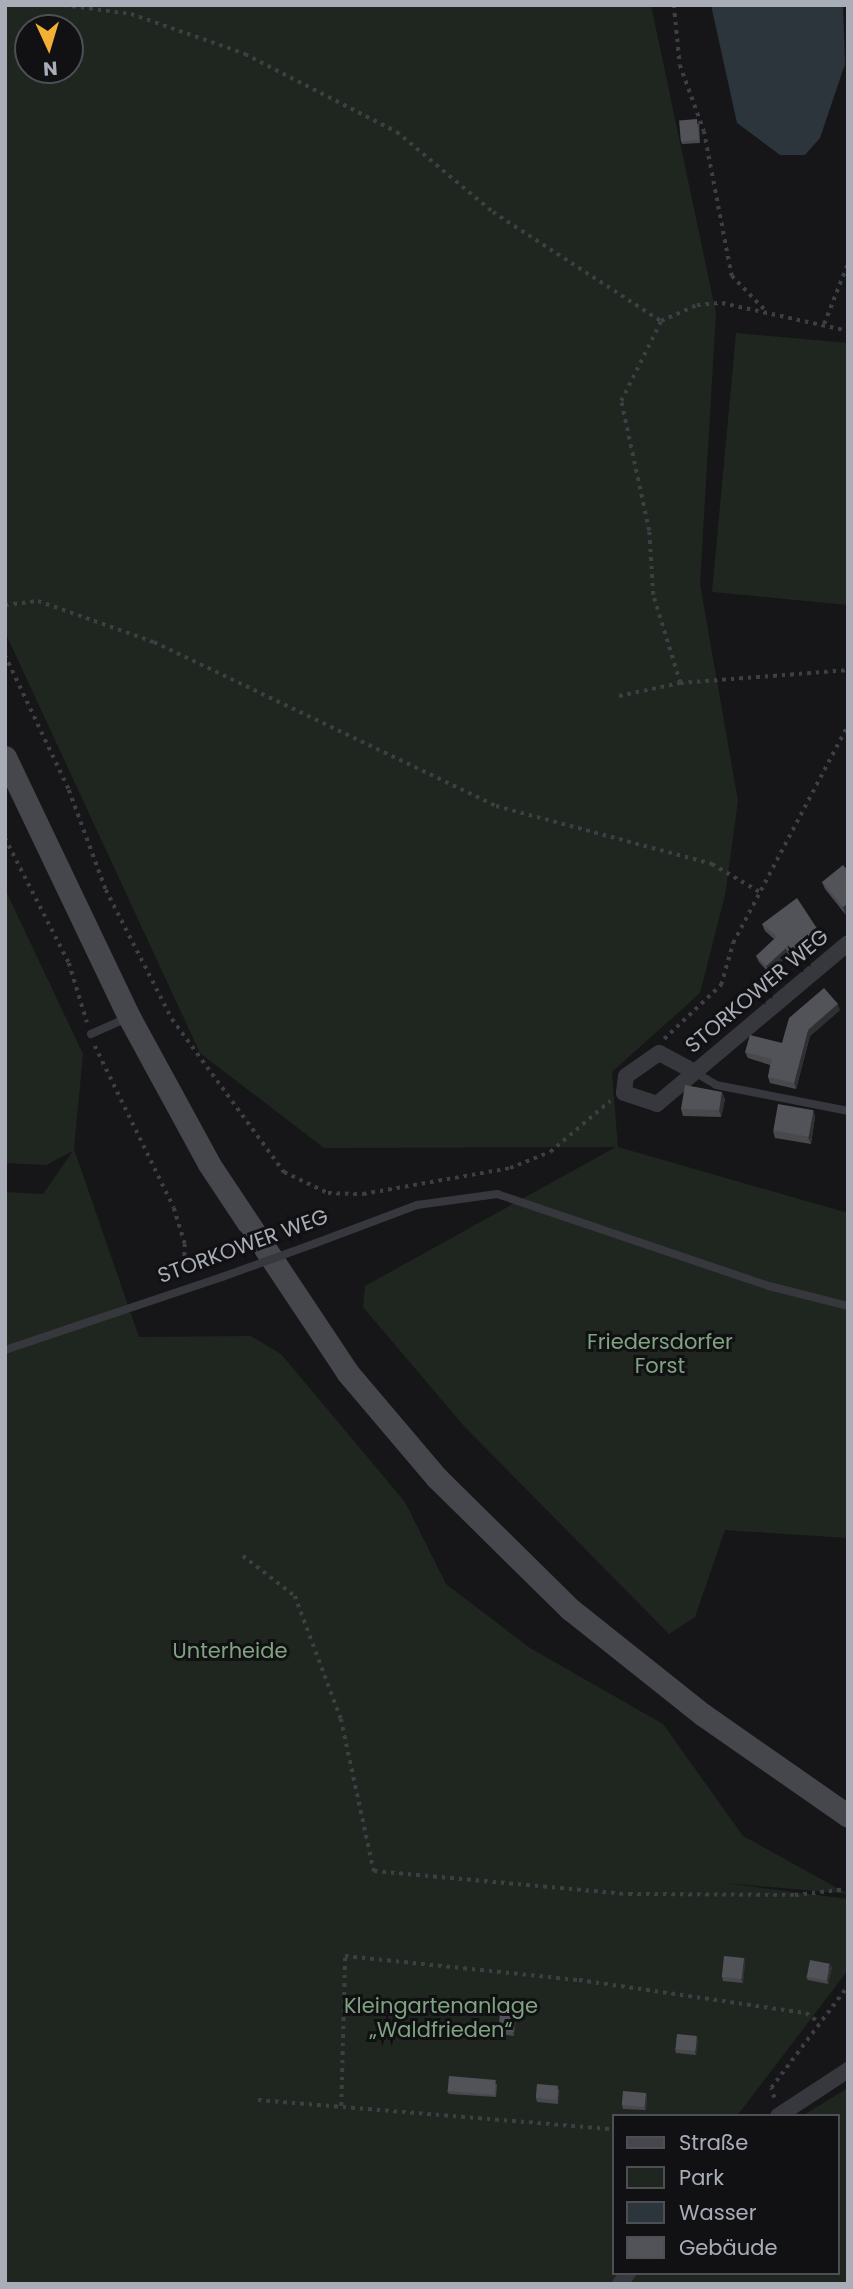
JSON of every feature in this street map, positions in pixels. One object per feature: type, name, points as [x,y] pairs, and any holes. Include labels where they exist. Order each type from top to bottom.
[{"type":"main road","points":[[5,757],[129,1017],[281,1279],[348,1372],[437,1478],[597,1633],[848,1816]]},
{"type":"street","name":"STORKOWER WEG","points":[[693,1072],[659,1053],[626,1076],[624,1093],[638,1102],[657,1104],[848,943]]},
{"type":"street","points":[[781,2114],[848,2070]]},
{"type":"lane","points":[[91,1034],[129,1017]]},
{"type":"lane","points":[[693,1072],[716,1085],[848,1111]]},
{"type":"lane","name":"STORKOWER WEG","points":[[5,1350],[222,1277],[417,1205],[497,1194],[769,1286],[848,1306]]},
{"type":"path","points":[[64,5],[131,13],[245,54],[397,132],[493,212],[661,321]]},
{"type":"path","points":[[674,5],[680,65],[704,131],[732,276],[767,312]]},
{"type":"path","points":[[824,324],[848,263]]},
{"type":"path","points":[[680,683],[653,595],[649,531],[621,401],[661,321],[697,305],[722,303],[848,331]]},
{"type":"path","points":[[5,605],[38,601],[154,642],[496,806],[712,864],[760,892]]},
{"type":"path","points":[[5,655],[69,790],[106,890],[172,1019],[284,1172],[328,1193],[363,1194],[510,1168],[550,1152],[605,1105]]},
{"type":"path","points":[[619,696],[680,683],[848,670]]},
{"type":"path","points":[[659,1053],[665,1037],[721,985],[760,892],[848,725]]},
{"type":"path","points":[[5,838],[69,963],[91,1034],[174,1208],[185,1244],[184,1290]]},
{"type":"path","points":[[243,1556],[295,1596],[341,1719],[374,1871],[629,1894],[795,1895],[848,1889]]},
{"type":"path","points":[[341,2106],[345,1956],[579,1980],[807,2013],[820,2023]]},
{"type":"path","points":[[779,2114],[771,2088],[848,1986]]},
{"type":"path","points":[[258,2100],[612,2129]]},
{"type":"green space","name":"Friedersdorfer Forst","points":[[5,5],[651,5],[716,313],[700,584],[738,801],[725,895],[700,993],[612,1072],[618,1147],[848,1213],[848,1538],[725,1530],[695,1617],[669,1634],[463,1425],[363,1307],[365,1286],[616,1147],[324,1148],[200,1053],[5,632]]},
{"type":"green space","points":[[736,333],[848,343],[848,605],[712,592]]},
{"type":"green space","name":"Unterheide","points":[[5,889],[83,1054],[74,1149],[139,1337],[251,1336],[281,1354],[405,1502],[446,1584],[530,1648],[663,1724],[743,1836],[848,1894],[724,1883],[848,1899],[848,1970],[739,2114],[612,2114],[612,2275],[839,2275],[839,2114],[805,2114],[848,2088],[848,2284],[5,2284],[5,1192],[43,1194],[73,1151],[46,1165],[5,1163]]},
{"type":"water","points":[[711,5],[843,5],[845,64],[820,138],[805,155],[780,155],[737,123]]},
{"type":"building","points":[[697,119],[699,140],[681,141],[679,121]]},
{"type":"building","points":[[843,865],[848,871],[848,903],[843,907],[822,882]]},
{"type":"building","points":[[797,898],[818,930],[789,952],[786,948],[766,966],[756,956],[777,937],[762,924]]},
{"type":"building","points":[[824,988],[838,1004],[808,1030],[794,1083],[768,1077],[772,1059],[745,1052],[750,1035],[782,1043],[789,1018]]},
{"type":"building","points":[[685,1085],[722,1092],[719,1110],[681,1109]]},
{"type":"building","points":[[778,1104],[813,1110],[809,1137],[773,1131]]},
{"type":"building","points":[[724,1956],[744,1958],[742,1979],[722,1977]]},
{"type":"building","points":[[810,1960],[830,1964],[826,1981],[807,1977]]},
{"type":"building","points":[[500,2012],[515,2013],[514,2032],[499,2031]]},
{"type":"building","points":[[677,2034],[697,2036],[695,2051],[675,2049]]},
{"type":"building","points":[[449,2076],[496,2080],[495,2095],[448,2091]]},
{"type":"building","points":[[537,2084],[558,2086],[557,2100],[536,2098]]},
{"type":"building","points":[[623,2091],[646,2093],[645,2107],[622,2105]]},
{"type":"park label","name":"Kleingartenanlage „Waldfrieden“","points":[[441,2018]]}]
